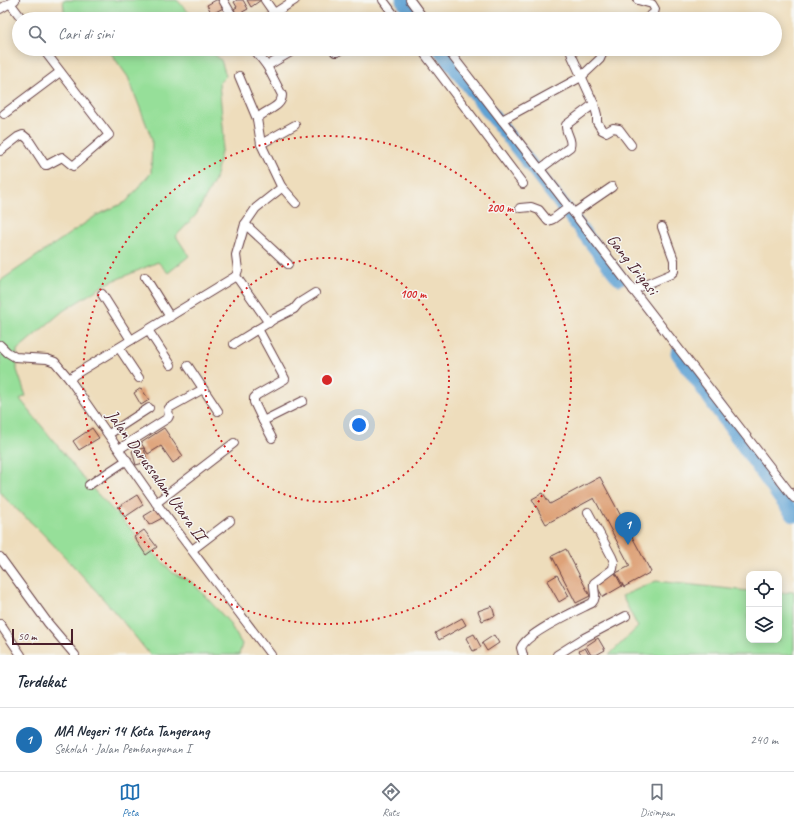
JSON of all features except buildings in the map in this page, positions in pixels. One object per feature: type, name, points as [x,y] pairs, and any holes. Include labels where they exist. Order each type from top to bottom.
[{"type":"street","points":[[223,0],[230,12]]},
{"type":"street","points":[[265,0],[273,12]]},
{"type":"street","points":[[276,12],[296,0]]},
{"type":"street","points":[[383,0],[391,12]]},
{"type":"street","points":[[410,0],[419,12]]},
{"type":"street","points":[[638,0],[652,4],[655,9],[654,12]]},
{"type":"street","points":[[0,9],[13,2],[18,12]]},
{"type":"street","points":[[0,151],[18,137],[23,135],[28,139],[45,165],[62,156],[73,166],[109,135],[48,56]]},
{"type":"street","points":[[257,119],[260,115],[280,104],[282,100],[282,95],[267,66],[259,56]]},
{"type":"street","points":[[267,66],[284,56]]},
{"type":"street","points":[[426,56],[523,184]]},
{"type":"street","name":"Gang Irigasi","points":[[452,56],[794,498]]},
{"type":"street","points":[[572,56],[594,104],[597,122],[602,130],[606,132],[613,128],[619,129],[631,145]]},
{"type":"street","points":[[502,120],[581,77],[601,56]]},
{"type":"street","points":[[4,114],[60,72]]},
{"type":"street","points":[[239,76],[257,119],[261,144],[281,186],[296,203]]},
{"type":"street","points":[[540,169],[570,147],[571,140],[566,125],[594,104]]},
{"type":"street","points":[[261,144],[295,125]]},
{"type":"street","points":[[70,380],[74,375],[236,276],[238,270],[236,255],[246,224],[256,208],[280,189],[281,186]]},
{"type":"street","points":[[520,208],[531,207],[539,210],[548,221],[612,187]]},
{"type":"street","points":[[246,224],[288,264]]},
{"type":"street","points":[[633,290],[671,274],[674,271],[674,260],[662,227]]},
{"type":"street","points":[[236,276],[268,322]]},
{"type":"street","points":[[145,277],[170,317]]},
{"type":"street","points":[[234,344],[268,322],[294,309],[315,293]]},
{"type":"street","points":[[102,294],[131,340]]},
{"type":"street","points":[[258,329],[285,379],[254,398],[254,402],[272,438]]},
{"type":"street","points":[[148,330],[171,365]]},
{"type":"street","name":"Jalan Darussalam Utara II","points":[[0,345],[15,357],[47,359],[55,362],[70,380],[109,434],[156,503],[270,655]]},
{"type":"street","points":[[119,348],[139,378]]},
{"type":"street","points":[[188,366],[218,411]]},
{"type":"street","points":[[119,449],[168,418],[169,408],[203,389]]},
{"type":"street","points":[[263,421],[303,401]]},
{"type":"street","points":[[109,434],[149,408]]},
{"type":"street","points":[[156,503],[234,443]]},
{"type":"street","points":[[89,485],[127,460]]},
{"type":"street","points":[[524,655],[521,648],[522,643],[532,635],[592,603],[595,599],[594,583],[613,569],[614,562],[612,557],[588,512]]},
{"type":"street","points":[[192,550],[230,521]]},
{"type":"street","points":[[0,557],[48,623],[75,655]]},
{"type":"street","points":[[557,655],[584,638],[626,616]]},
{"type":"street","points":[[0,624],[21,655]]},
{"type":"green space","points":[[63,0],[177,0],[188,12],[64,12]]},
{"type":"green space","points":[[113,56],[216,56],[221,60],[226,76],[219,83],[224,137],[215,180],[196,215],[176,236],[189,256],[168,273],[158,262],[106,284],[63,311],[17,350],[17,370],[26,396],[20,399],[89,485],[173,573],[192,582],[228,621],[242,644],[239,655],[150,655],[84,578],[37,528],[0,492],[0,281],[97,215],[126,202],[151,173],[152,139],[128,77]]},
{"type":"green space","points":[[656,581],[746,591],[746,643],[782,643],[782,593],[794,591],[794,655],[609,655],[638,627],[622,596]]},
{"type":"waterway","points":[[403,0],[412,12]]},
{"type":"waterway","points":[[445,56],[619,278]]},
{"type":"waterway","points":[[678,353],[794,515]]},
{"type":"place","name":"MA Negeri 14 Kota Tangerang","points":[[628,545]]}]
